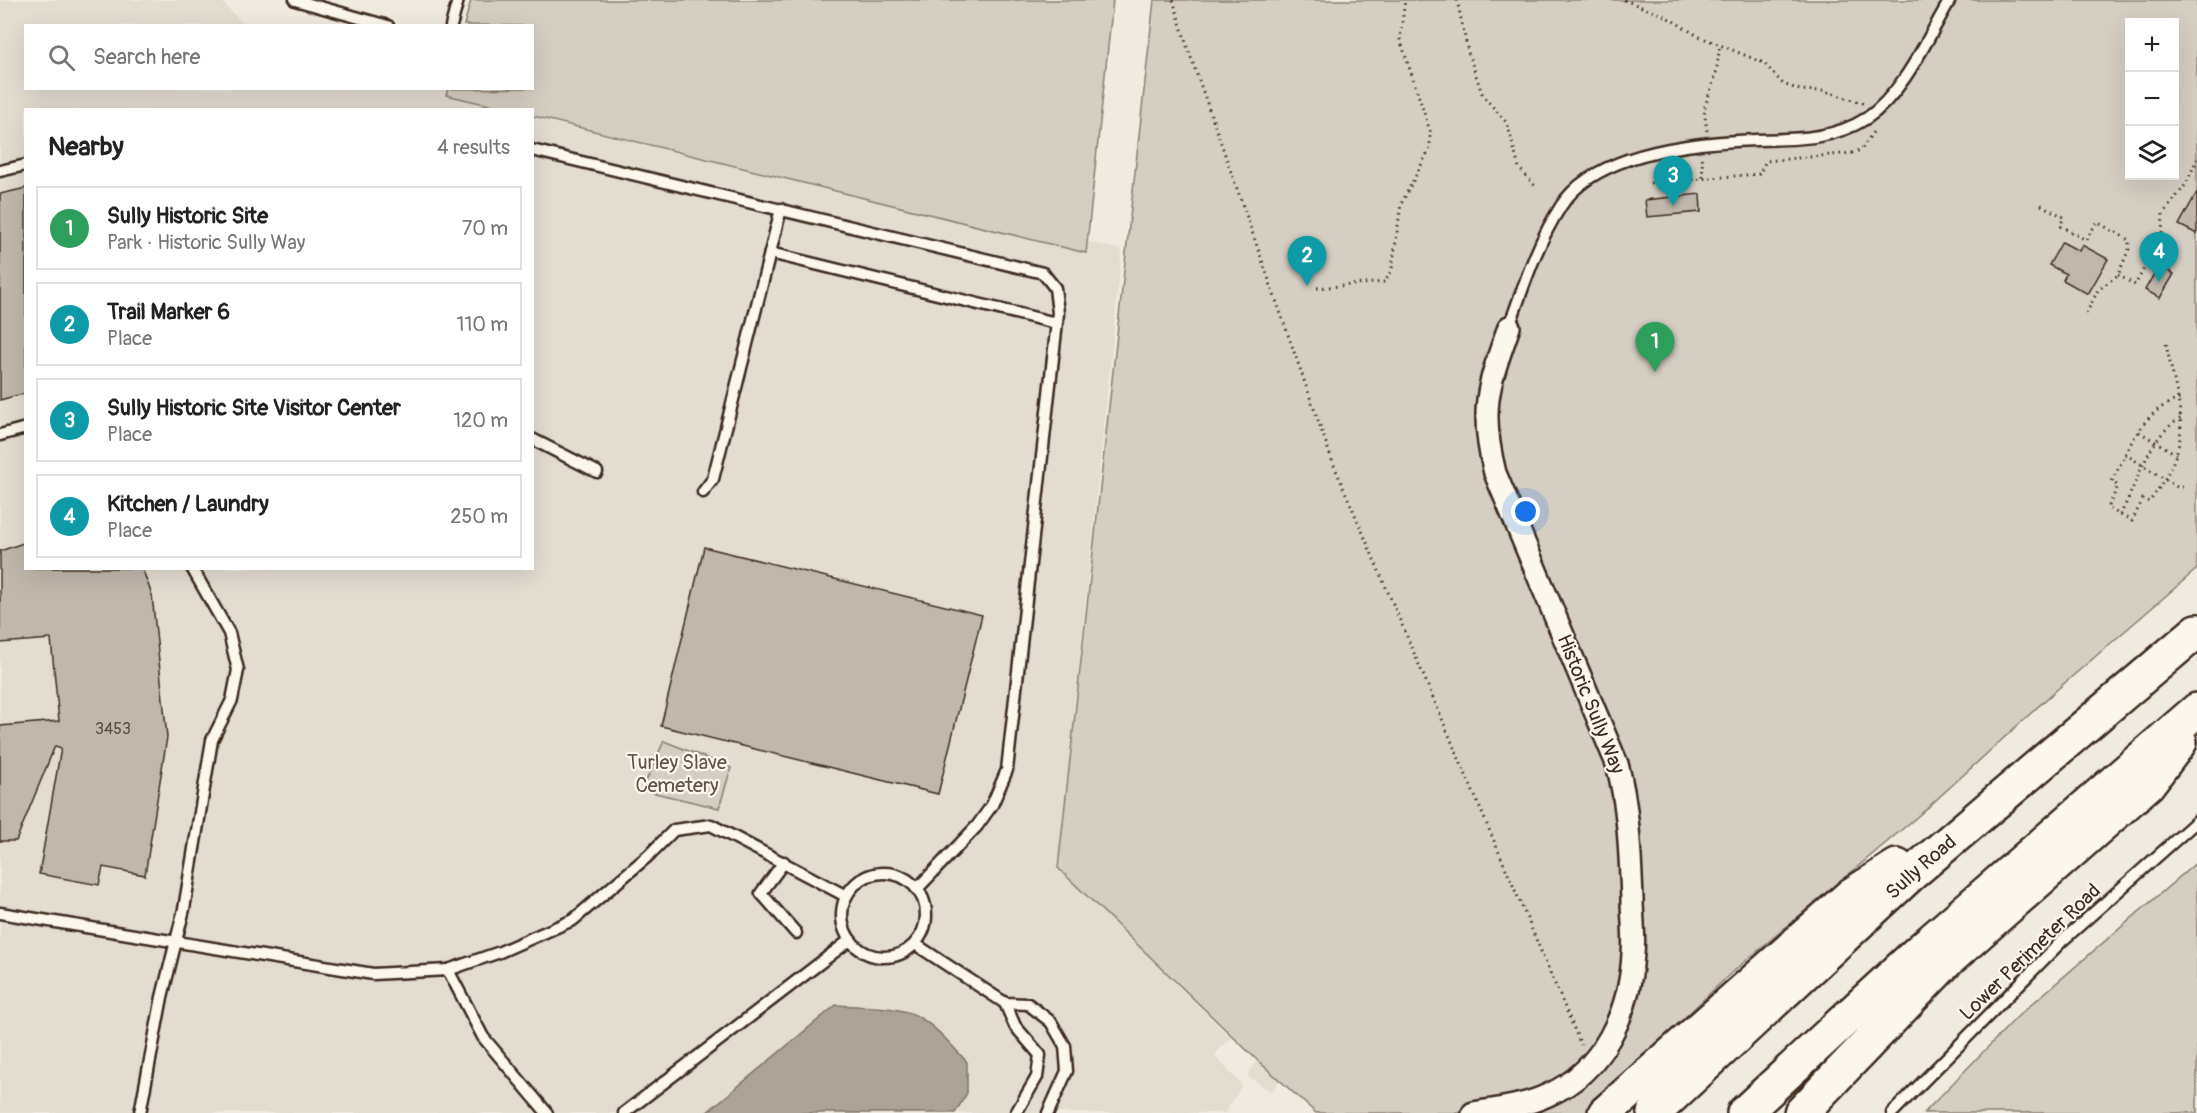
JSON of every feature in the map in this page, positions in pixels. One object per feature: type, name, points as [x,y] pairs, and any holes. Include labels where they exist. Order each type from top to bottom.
[{"type":"highway","name":"Sully Road","points":[[1654,1113],[1834,944],[1984,810],[2197,631]]},
{"type":"highway","points":[[1744,1113],[1918,952],[2197,710]]},
{"type":"highway","points":[[1801,1113],[1946,962],[2148,784],[2197,720]]},
{"type":"highway","points":[[1605,1113],[1851,895],[1984,810]]},
{"type":"street","name":"Historic Sully Way","points":[[1473,1113],[1529,1102],[1548,1095],[1567,1085],[1590,1066],[1621,1018],[1634,954],[1630,853],[1624,790],[1617,764],[1495,473],[1486,438],[1486,399],[1509,327]]},
{"type":"lane","points":[[295,0],[381,24]]},
{"type":"lane","points":[[452,24],[458,0]]},
{"type":"lane","points":[[1509,327],[1537,248],[1562,204],[1587,180],[1629,158],[1678,148],[1746,141],[1823,137],[1846,129],[1878,110],[1887,101],[1950,0]]},
{"type":"lane","points":[[534,150],[1043,273],[1055,288],[1056,323],[1007,770],[992,805],[977,826],[917,889]]},
{"type":"lane","points":[[0,171],[24,165]]},
{"type":"lane","points":[[703,492],[713,479],[781,209]]},
{"type":"lane","points":[[770,253],[1056,323]]},
{"type":"lane","points":[[0,435],[24,429]]},
{"type":"lane","points":[[534,440],[597,472]]},
{"type":"lane","points":[[140,1113],[184,909],[212,740],[232,700],[238,670],[229,633],[193,570]]},
{"type":"lane","name":"Lower Perimeter Road","points":[[1892,1113],[2062,941],[2197,821]]},
{"type":"lane","points":[[0,913],[373,974],[448,970],[500,952],[573,920],[648,856],[674,830],[711,825],[846,896]]},
{"type":"lane","points":[[784,862],[761,893],[796,933]]},
{"type":"lane","points":[[879,873],[900,877],[917,889],[926,911],[922,934],[915,944],[900,954],[882,957],[858,949],[850,940],[842,918],[846,896],[854,885],[866,877],[879,873]]},
{"type":"lane","points":[[624,1113],[850,940]]},
{"type":"lane","points":[[915,944],[1005,1003],[1028,1004],[1051,1022],[1065,1046],[1067,1071],[1048,1113]]},
{"type":"lane","points":[[448,970],[483,1036],[547,1113]]},
{"type":"lane","points":[[1005,1003],[1015,1026],[1040,1055],[1037,1077],[1016,1113]]},
{"type":"path","points":[[1173,0],[1333,463],[1590,1066]]},
{"type":"path","points":[[1317,288],[1385,282],[1392,269],[1401,204],[1430,148],[1430,131],[1400,39],[1405,0]]},
{"type":"path","points":[[1457,0],[1468,52],[1483,96],[1507,123],[1519,168],[1536,187]]},
{"type":"path","points":[[1624,0],[1665,15],[1698,36],[1764,63],[1783,84],[1800,90],[1824,91],[1852,98],[1878,110]]},
{"type":"path","points":[[1706,121],[1704,109],[1716,74],[1720,45]]},
{"type":"path","points":[[1650,183],[1759,174],[1766,161],[1852,153],[1861,150],[1870,138],[1887,101]]},
{"type":"path","points":[[2118,275],[2135,285],[2162,236],[2163,214],[2186,184],[2197,159]]},
{"type":"path","points":[[2041,205],[2064,217],[2060,226],[2086,240],[2097,222],[2127,237],[2129,249],[2118,275],[2098,290],[2085,316]]},
{"type":"path","points":[[2166,344],[2180,399],[2182,418],[2176,454],[2165,478],[2149,502],[2143,499],[2132,521],[2108,508],[2118,486],[2112,482],[2138,432],[2160,407],[2180,399]]},
{"type":"path","points":[[2120,515],[2158,442],[2170,424],[2182,418]]},
{"type":"path","points":[[2138,432],[2176,454]]},
{"type":"path","points":[[2125,454],[2177,487],[2183,488]]},
{"type":"shaded area","points":[[0,0],[220,0],[243,24],[24,24],[24,90],[457,90],[532,108],[24,108],[24,570],[534,570],[534,108],[1122,250],[1058,868],[1231,1038],[1214,1055],[1242,1085],[1225,1113],[0,1113]]},
{"type":"shaded area","points":[[1303,987],[1327,1003],[1272,1092],[1247,1076]]},
{"type":"shaded area","points":[[836,1005],[886,1008],[906,1012],[922,1019],[936,1030],[967,1062],[967,1093],[955,1113],[706,1113]]},
{"type":"green space","points":[[471,0],[1113,0],[1086,253],[534,116],[534,108],[502,108],[446,95],[448,90],[534,90],[534,24],[464,24]]},
{"type":"green space","points":[[1154,0],[2197,0],[2197,569],[2053,693],[1924,811],[1730,974],[1586,1113],[1316,1113],[1256,1059],[1058,868]]},
{"type":"green space","name":"Turley Slave Cemetery","points":[[664,741],[731,768],[719,808],[642,790]]},
{"type":"green space","points":[[2197,862],[2197,1113],[1924,1113],[2017,1017]]},
{"type":"building","points":[[24,188],[24,394],[0,400],[0,194]]},
{"type":"building","points":[[2197,192],[2197,234],[2179,225]]},
{"type":"building","points":[[1700,194],[1701,212],[1647,217],[1645,200]]},
{"type":"building","points":[[2062,242],[2079,251],[2082,245],[2108,259],[2088,294],[2063,280],[2066,274],[2049,265]]},
{"type":"building","points":[[2159,265],[2174,274],[2160,298],[2145,290]]},
{"type":"building","points":[[24,543],[24,570],[143,570],[152,595],[167,737],[145,875],[103,867],[99,885],[39,874],[61,748],[55,746],[16,841],[0,841],[0,726],[59,721],[51,639],[0,643],[0,551]]},
{"type":"building","points":[[704,547],[982,615],[938,794],[661,726]]},
{"type":"place","name":"Sully Historic Site Visitor Center","points":[[1673,206]]},
{"type":"place","name":"Kitchen / Laundry","points":[[2159,282]]},
{"type":"place","name":"Trail Marker 6","points":[[1307,286]]},
{"type":"place","name":"Sully Historic Site","points":[[1655,372]]}]
